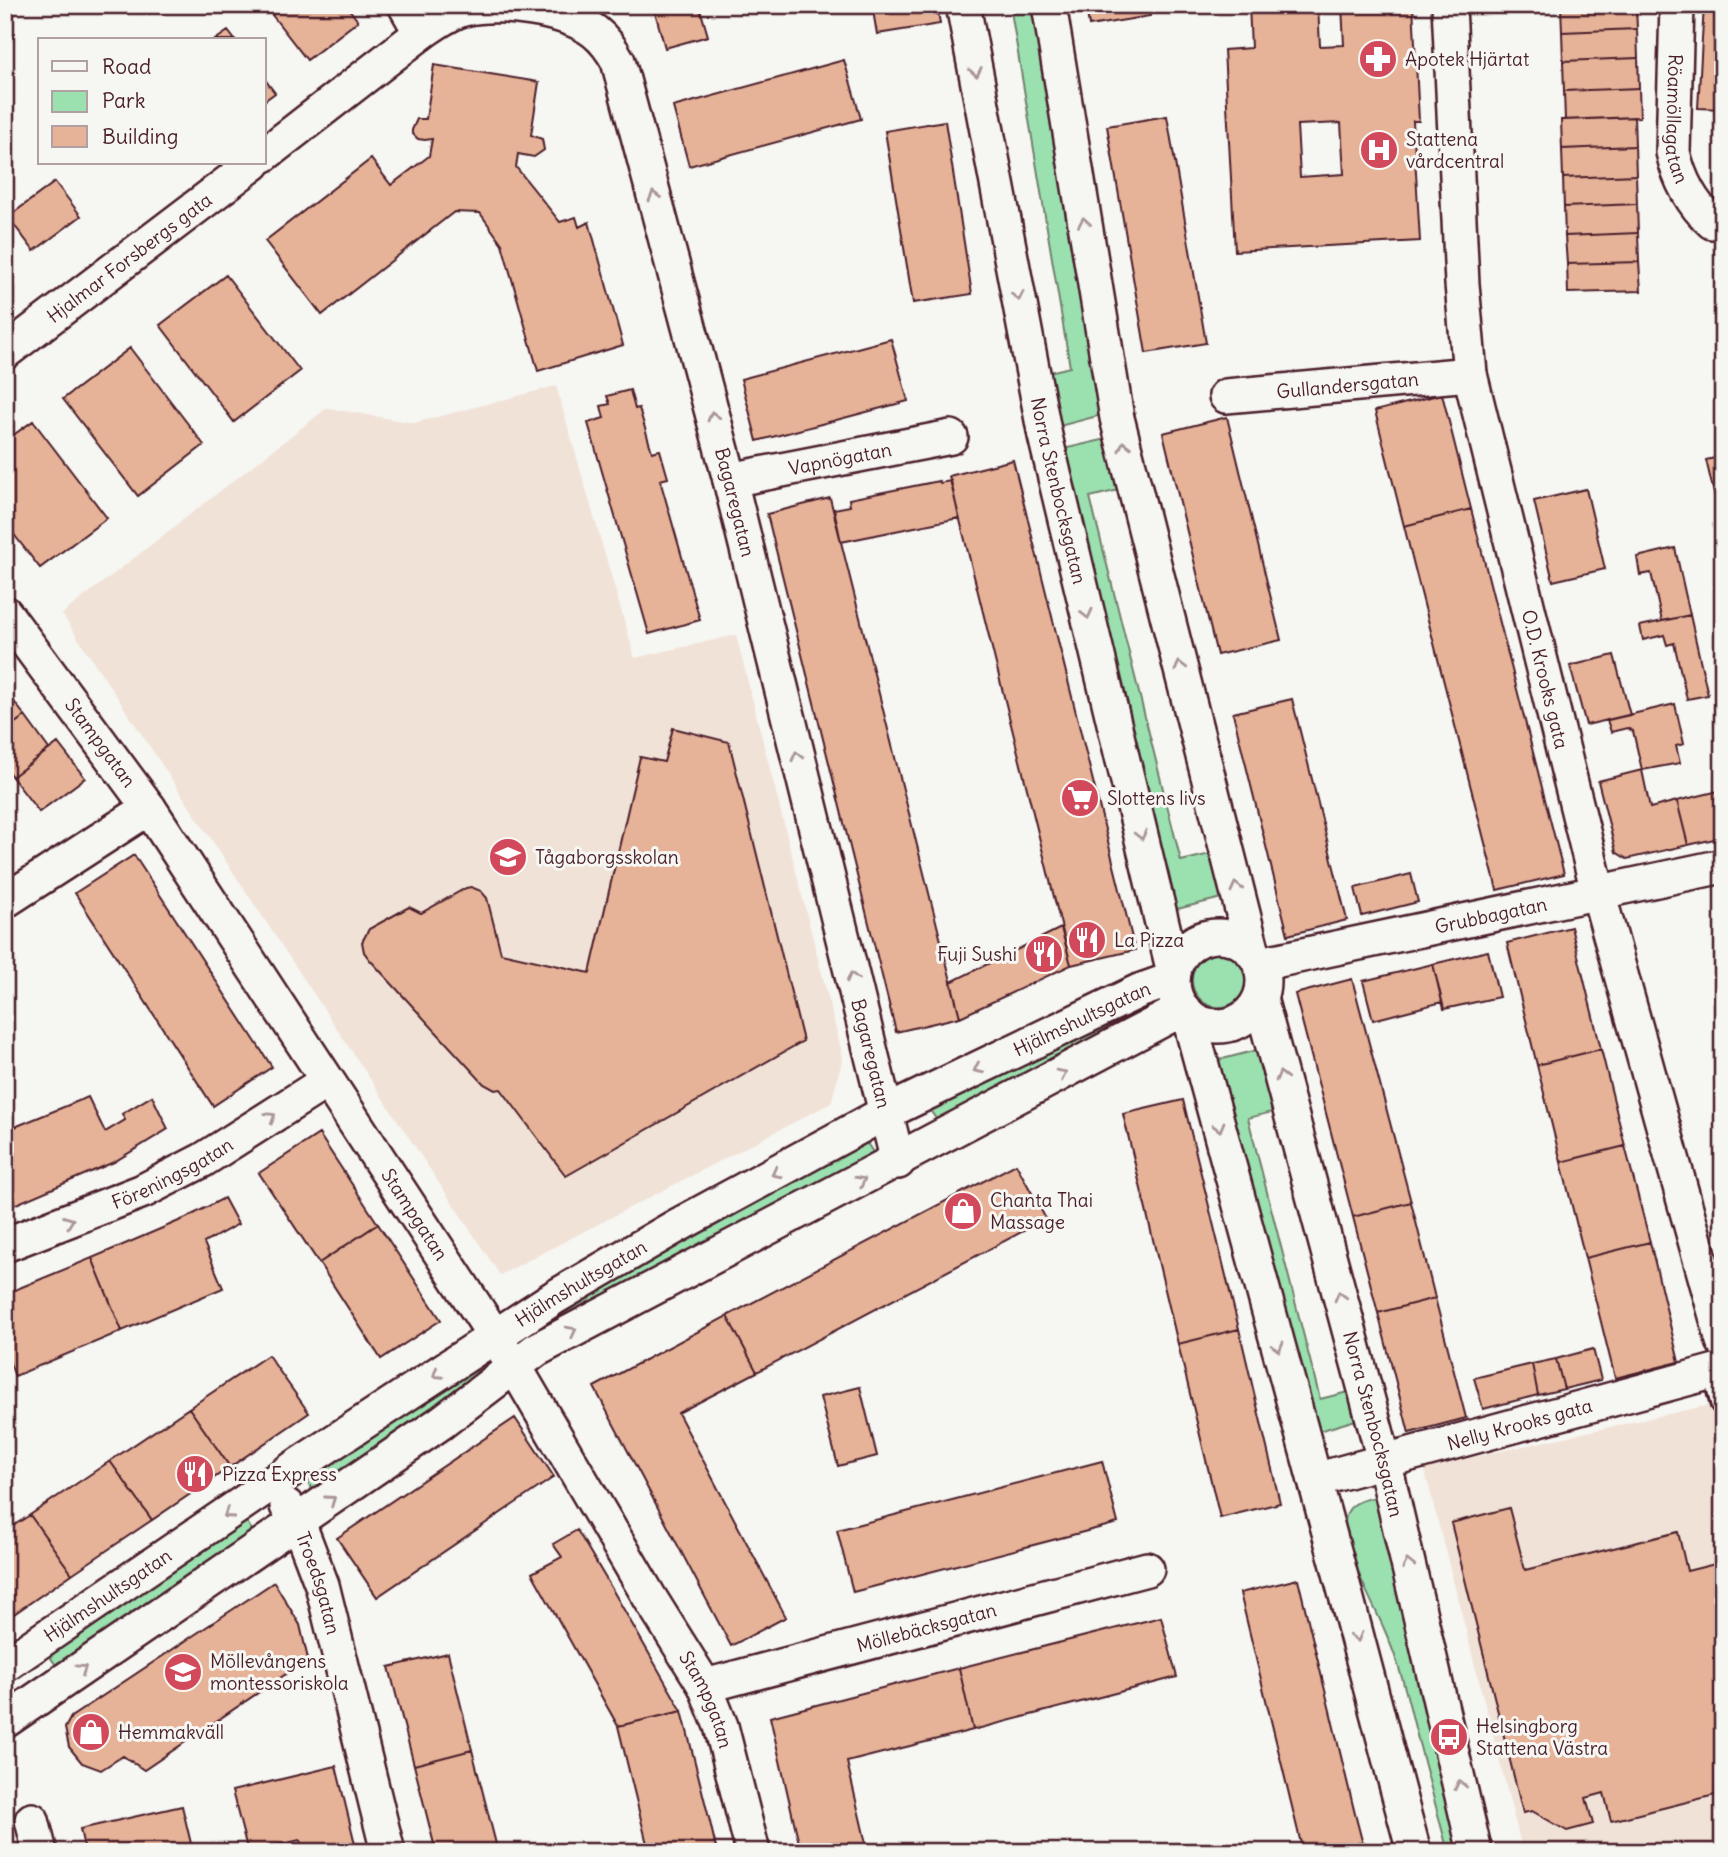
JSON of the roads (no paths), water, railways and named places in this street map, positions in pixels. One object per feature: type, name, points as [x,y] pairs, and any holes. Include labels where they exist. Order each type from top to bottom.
[{"type":"street","name":"Norra Stenbocksgatan","points":[[963,5],[1045,436],[1180,994],[1315,1480],[1413,1852]]},
{"type":"street","name":"Norra Stenbocksgatan","points":[[1049,5],[1116,418],[1263,981],[1260,998],[1384,1460],[1475,1852]]},
{"type":"street","name":"O.D. Krooks gata","points":[[1449,5],[1462,284],[1470,374],[1598,892],[1721,1371]]},
{"type":"street","name":"Röamöllagatan","points":[[1677,5],[1673,152],[1677,172],[1698,209],[1712,222]]},
{"type":"street","name":"Bagaregatan","points":[[413,19],[440,20],[462,10],[488,6],[514,7],[573,20],[594,31],[609,46],[618,61],[730,480],[898,1162]]},
{"type":"street","points":[[266,153],[413,19]]},
{"type":"street","name":"Hjalmar Forsbergs gata","points":[[5,352],[253,164]]},
{"type":"street","name":"Gullandersgatan","points":[[1226,396],[1470,374]]},
{"type":"street","name":"Vapnögatan","points":[[730,480],[951,437]]},
{"type":"street","name":"Stampgatan","points":[[5,613],[149,808],[514,1367],[705,1686],[721,1726],[753,1852]]},
{"type":"street","points":[[5,901],[149,808]]},
{"type":"street","name":"Grubbagatan","points":[[1256,959],[1723,866]]},
{"type":"street","points":[[1256,959],[1241,943],[1226,937],[1203,939],[1184,952],[1180,994],[1207,1025],[1228,1025],[1247,1016],[1260,998]]},
{"type":"street","name":"Hjälmshultsgatan","points":[[50,1691],[15,1658],[272,1483],[555,1297],[675,1227],[886,1113],[1139,991],[1180,994]]},
{"type":"street","name":"Hjälmshultsgatan","points":[[5,1721],[442,1422],[536,1350],[898,1162],[1180,994]]},
{"type":"street","name":"Föreningsgatan","points":[[5,1245],[74,1220],[155,1184],[202,1160],[327,1081]]},
{"type":"street","name":"Nelly Krooks gata","points":[[1315,1480],[1721,1371]]},
{"type":"street","name":"Troedsgatan","points":[[272,1483],[298,1522],[322,1585],[388,1852]]},
{"type":"street","name":"Möllebäcksgatan","points":[[705,1686],[1147,1569]]},
{"type":"street","points":[[32,1820],[40,1852]]},
{"type":"place","name":"Apotek Hjärtat","points":[[1378,59]]},
{"type":"place","name":"Stattena vårdcentral","points":[[1379,150]]},
{"type":"place","name":"Slottens livs","points":[[1080,798]]},
{"type":"place","name":"Tågaborgsskolan","points":[[508,857]]},
{"type":"place","name":"La Pizza","points":[[1087,940]]},
{"type":"place","name":"Fuji Sushi","points":[[1044,954]]},
{"type":"place","name":"Chanta Thai Massage","points":[[963,1211]]},
{"type":"place","name":"Pizza Express","points":[[195,1474]]},
{"type":"place","name":"Möllevångens montessoriskola","points":[[183,1672]]},
{"type":"place","name":"Hemmakväll","points":[[91,1732]]},
{"type":"place","name":"Helsingborg Stattena Västra","points":[[1449,1737]]}]
